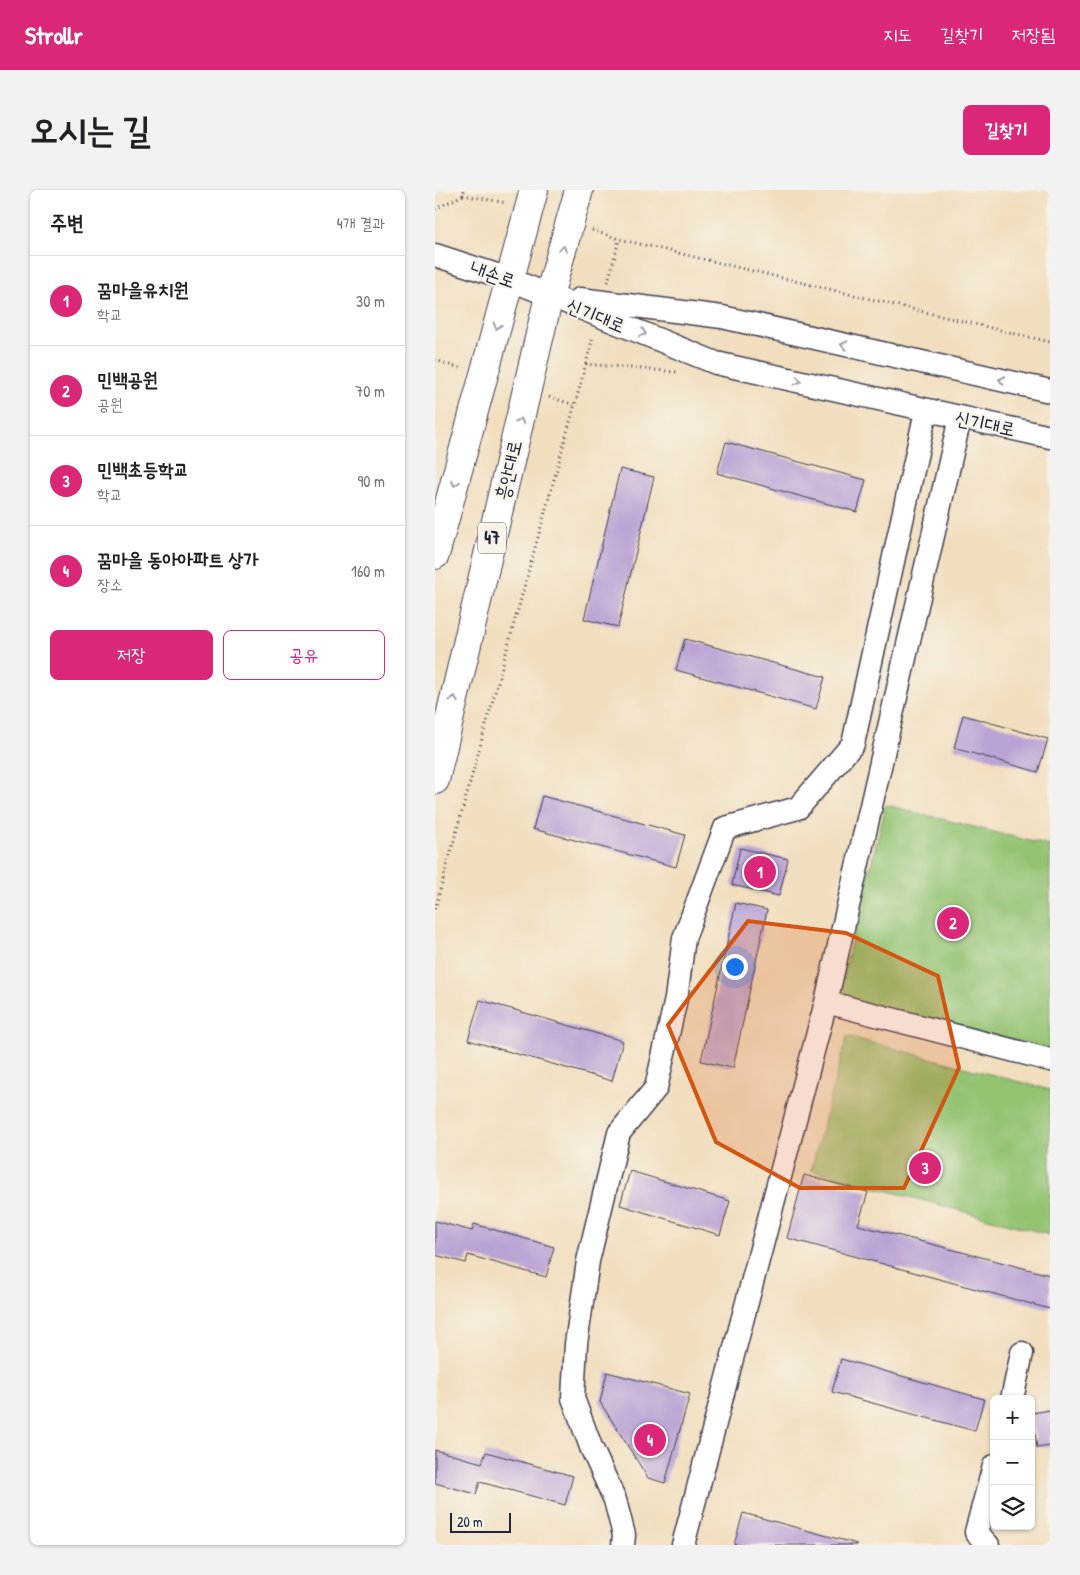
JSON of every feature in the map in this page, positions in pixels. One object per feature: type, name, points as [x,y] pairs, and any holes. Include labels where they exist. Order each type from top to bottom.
[{"type":"main road","name":"흥안대로","points":[[435,780],[549,296],[579,190]]},
{"type":"main road","points":[[435,555],[531,199]]},
{"type":"street","name":"내손로","points":[[435,255],[509,279],[549,296]]},
{"type":"street","name":"신기대로","points":[[549,296],[721,317],[1050,390]]},
{"type":"street","name":"신기대로","points":[[549,296],[716,363],[1050,437]]},
{"type":"street","points":[[623,1545],[624,1536],[615,1500],[591,1447],[573,1398],[576,1344],[588,1261],[619,1133],[656,1088],[676,999],[684,938],[725,828],[798,808],[853,744],[926,411]]},
{"type":"street","points":[[683,1545],[826,1002],[961,418]]},
{"type":"street","points":[[826,1002],[1050,1060]]},
{"type":"street","points":[[1013,1395],[1023,1353]]},
{"type":"street","points":[[988,1545],[976,1532],[990,1481]]},
{"type":"path","points":[[463,195],[464,190]]},
{"type":"path","points":[[435,210],[463,195],[531,199]]},
{"type":"path","points":[[570,222],[619,240],[1050,342]]},
{"type":"path","points":[[435,909],[586,364],[679,372]]},
{"type":"highlighted area","points":[[748,921],[846,933],[938,976],[959,1068],[904,1188],[800,1188],[716,1142],[668,1025]]},
{"type":"green space","points":[[886,805],[1050,846],[1050,1053],[837,999]]},
{"type":"green space","points":[[847,1036],[1050,1090],[1050,1235],[811,1170]]},
{"type":"building","points":[[726,442],[866,480],[857,512],[717,473]]},
{"type":"building","points":[[620,469],[654,477],[618,627],[584,619]]},
{"type":"building","points":[[685,639],[825,677],[816,709],[676,670]]},
{"type":"building","points":[[963,715],[1048,739],[1038,772],[954,748]]},
{"type":"building","points":[[542,796],[685,835],[676,867],[533,829]]},
{"type":"building","points":[[740,848],[788,859],[779,896],[732,885]]},
{"type":"building","points":[[736,903],[767,910],[733,1068],[701,1061]]},
{"type":"building","points":[[480,1000],[623,1041],[612,1081],[468,1040]]},
{"type":"building","points":[[630,1171],[730,1201],[720,1235],[620,1205]]},
{"type":"building","points":[[804,1175],[868,1192],[858,1225],[1050,1275],[1050,1309],[787,1238]]},
{"type":"building","points":[[435,1221],[472,1231],[474,1224],[554,1247],[546,1277],[468,1255],[466,1263],[435,1255]]},
{"type":"building","points":[[841,1359],[984,1399],[975,1431],[832,1392]]},
{"type":"building","points":[[607,1372],[690,1394],[665,1483],[648,1478],[600,1402]]},
{"type":"building","points":[[1050,1410],[1050,1446],[1037,1448],[1035,1412]]},
{"type":"building","points":[[435,1450],[482,1463],[486,1452],[573,1476],[565,1505],[480,1482],[476,1494],[435,1483]]},
{"type":"building","points":[[743,1513],[857,1544],[857,1545],[734,1545]]},
{"type":"place","name":"꿈마을유치원","points":[[760,872]]},
{"type":"place","name":"민백공원","points":[[953,923]]},
{"type":"place","name":"민백초등학교","points":[[925,1168]]},
{"type":"place","name":"꿈마을 동아아파트 상가","points":[[650,1440]]}]
